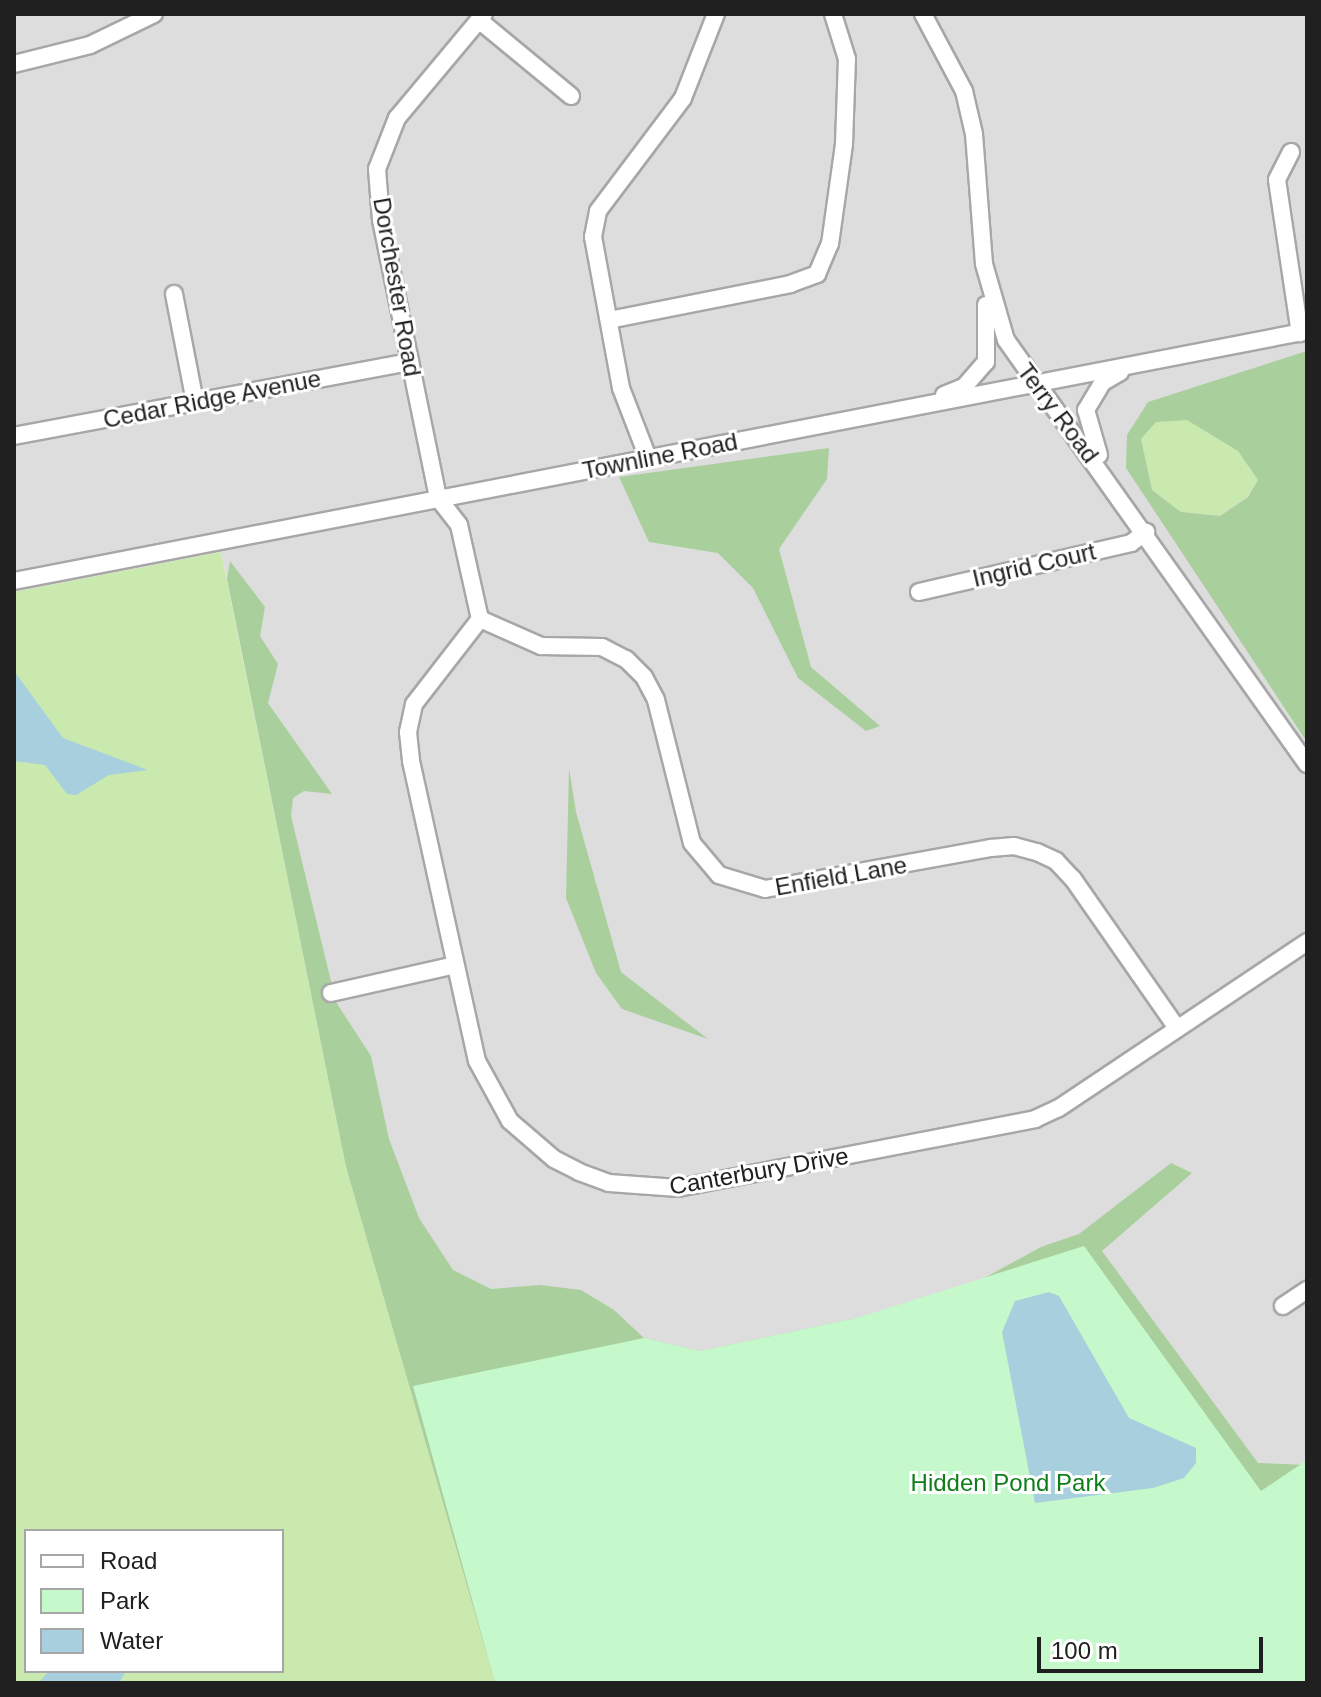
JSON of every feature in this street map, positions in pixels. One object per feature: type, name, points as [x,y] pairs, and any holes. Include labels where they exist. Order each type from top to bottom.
[{"type":"street","points":[[14,64],[90,45],[154,14]]},
{"type":"street","points":[[648,458],[621,388],[593,237],[598,211],[683,98],[716,14]]},
{"type":"street","points":[[609,320],[790,284],[817,274],[830,244],[844,144],[847,59],[833,14]]},
{"type":"street","name":"Terry Road","points":[[923,14],[964,91],[974,134],[984,264],[1002,330],[1033,385],[1118,492],[1307,764]]},
{"type":"street","points":[[482,17],[571,96]]},
{"type":"street","name":"Dorchester Road","points":[[438,498],[381,220],[377,169],[397,118],[482,17]]},
{"type":"street","points":[[1291,152],[1277,180],[1304,332]]},
{"type":"street","points":[[883,414],[964,387],[979,375],[989,348],[984,264]]},
{"type":"street","points":[[174,294],[195,402]]},
{"type":"street","name":"Townline Road","points":[[14,581],[1304,332]]},
{"type":"street","name":"Cedar Ridge Avenue","points":[[14,436],[410,362]]},
{"type":"street","points":[[1118,492],[1090,437],[1086,410],[1103,382],[1137,364]]},
{"type":"street","points":[[438,498],[459,525],[480,619]]},
{"type":"street","name":"Ingrid Court","points":[[919,592],[1131,543],[1146,532]]},
{"type":"street","name":"Canterbury Drive","points":[[480,619],[414,704],[408,732],[420,809],[455,965],[477,1061],[510,1121],[554,1159],[609,1183],[678,1188],[753,1176],[1035,1119],[1307,942]]},
{"type":"street","name":"Enfield Lane","points":[[480,619],[514,638],[541,646],[602,647],[626,659],[644,677],[656,700],[692,843],[719,875],[765,889],[991,848],[1014,846],[1037,852],[1056,861],[1073,879],[1177,1028]]},
{"type":"street","points":[[331,993],[455,965]]},
{"type":"street","points":[[1283,1306],[1307,1290]]},
{"type":"shaded area","points":[[14,14],[1307,14],[1307,1460],[1261,1491],[975,1283],[857,1318],[700,1351],[673,1346],[413,1386],[302,938],[221,552],[14,592]]},
{"type":"green space","points":[[1307,351],[1305,739],[1126,468],[1127,435],[1148,402]],"holes":[[[1187,420],[1238,451],[1258,480],[1248,497],[1220,516],[1181,512],[1152,490],[1141,439],[1156,422]]]},
{"type":"green space","points":[[1187,419],[1238,451],[1258,480],[1248,496],[1220,516],[1181,512],[1152,490],[1141,439],[1156,422]]},
{"type":"green space","points":[[829,448],[827,479],[779,549],[811,667],[880,726],[866,731],[798,678],[753,588],[718,553],[649,542],[619,477]]},
{"type":"green space","points":[[221,552],[346,1167],[495,1683],[14,1683],[14,592]]},
{"type":"green space","name":"Hidden Pond Park","points":[[230,561],[265,607],[260,636],[278,664],[268,703],[332,794],[304,791],[293,798],[291,816],[336,1002],[371,1056],[389,1139],[419,1218],[453,1270],[491,1289],[540,1285],[581,1290],[614,1310],[644,1338],[700,1351],[857,1318],[975,1283],[1041,1247],[1079,1234],[1171,1163],[1192,1173],[1102,1251],[1258,1463],[1307,1465],[1307,1683],[495,1683],[346,1167],[227,579]]},
{"type":"green space","points":[[569,768],[576,812],[621,972],[708,1039],[622,1009],[596,973],[566,898]]},
{"type":"green space","name":"Hidden Pond Park","points":[[1084,1246],[1261,1491],[1307,1460],[1307,1683],[495,1683],[413,1386],[644,1338],[700,1351],[857,1318]]},
{"type":"water","points":[[14,671],[63,738],[148,770],[109,775],[76,795],[67,794],[45,765],[14,761]]},
{"type":"water","points":[[1049,1292],[1059,1296],[1129,1418],[1196,1448],[1196,1463],[1184,1478],[1153,1488],[1035,1503],[1002,1332],[1015,1301]]},
{"type":"water","points":[[47,1673],[125,1673],[119,1683],[38,1683]]}]
